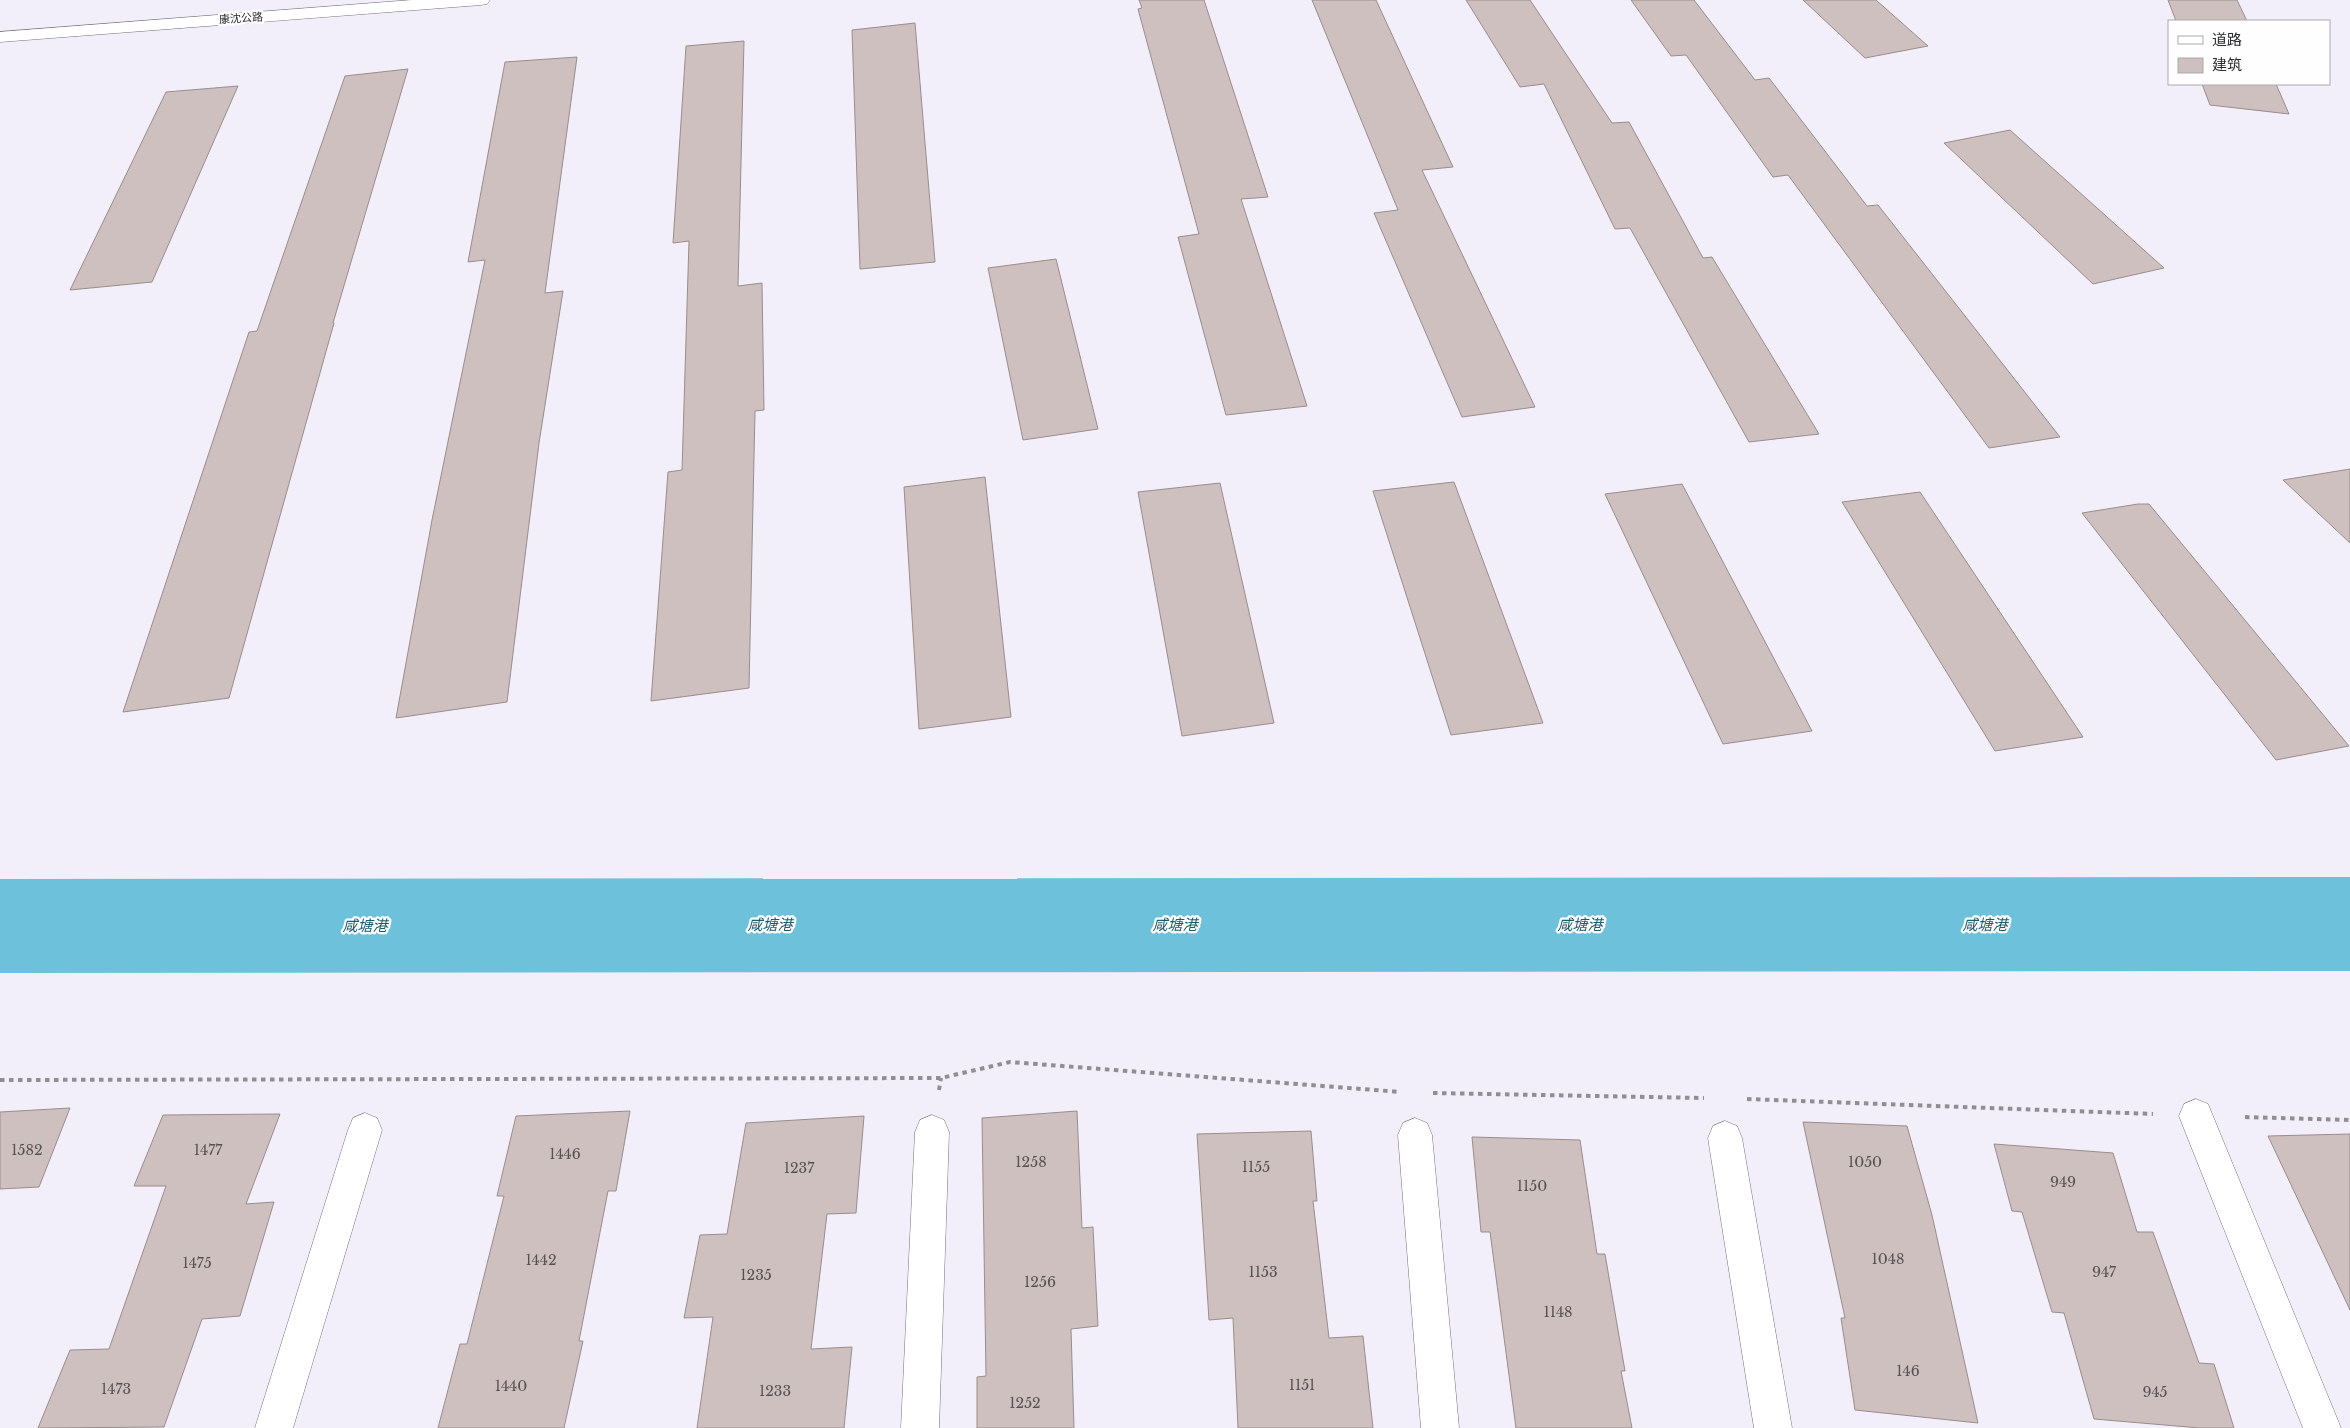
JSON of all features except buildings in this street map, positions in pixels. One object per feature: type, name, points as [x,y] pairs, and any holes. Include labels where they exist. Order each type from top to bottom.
[{"type":"street","name":"康沈公路","points":[[0,37],[433,2],[482,0]]},
{"type":"street","points":[[2196,1116],[2322,1428]]},
{"type":"street","points":[[274,1428],[365,1130]]},
{"type":"street","points":[[920,1428],[932,1132]]},
{"type":"street","points":[[1415,1135],[1440,1428]]},
{"type":"street","points":[[1725,1138],[1773,1428]]},
{"type":"path","points":[[0,1080],[941,1078],[1010,1062],[1411,1092]]},
{"type":"path","points":[[1430,1093],[1710,1098]]},
{"type":"path","points":[[1740,1099],[2350,1120]]},
{"type":"waterway","name":"咸塘港","points":[[0,926],[2350,924]]}]
